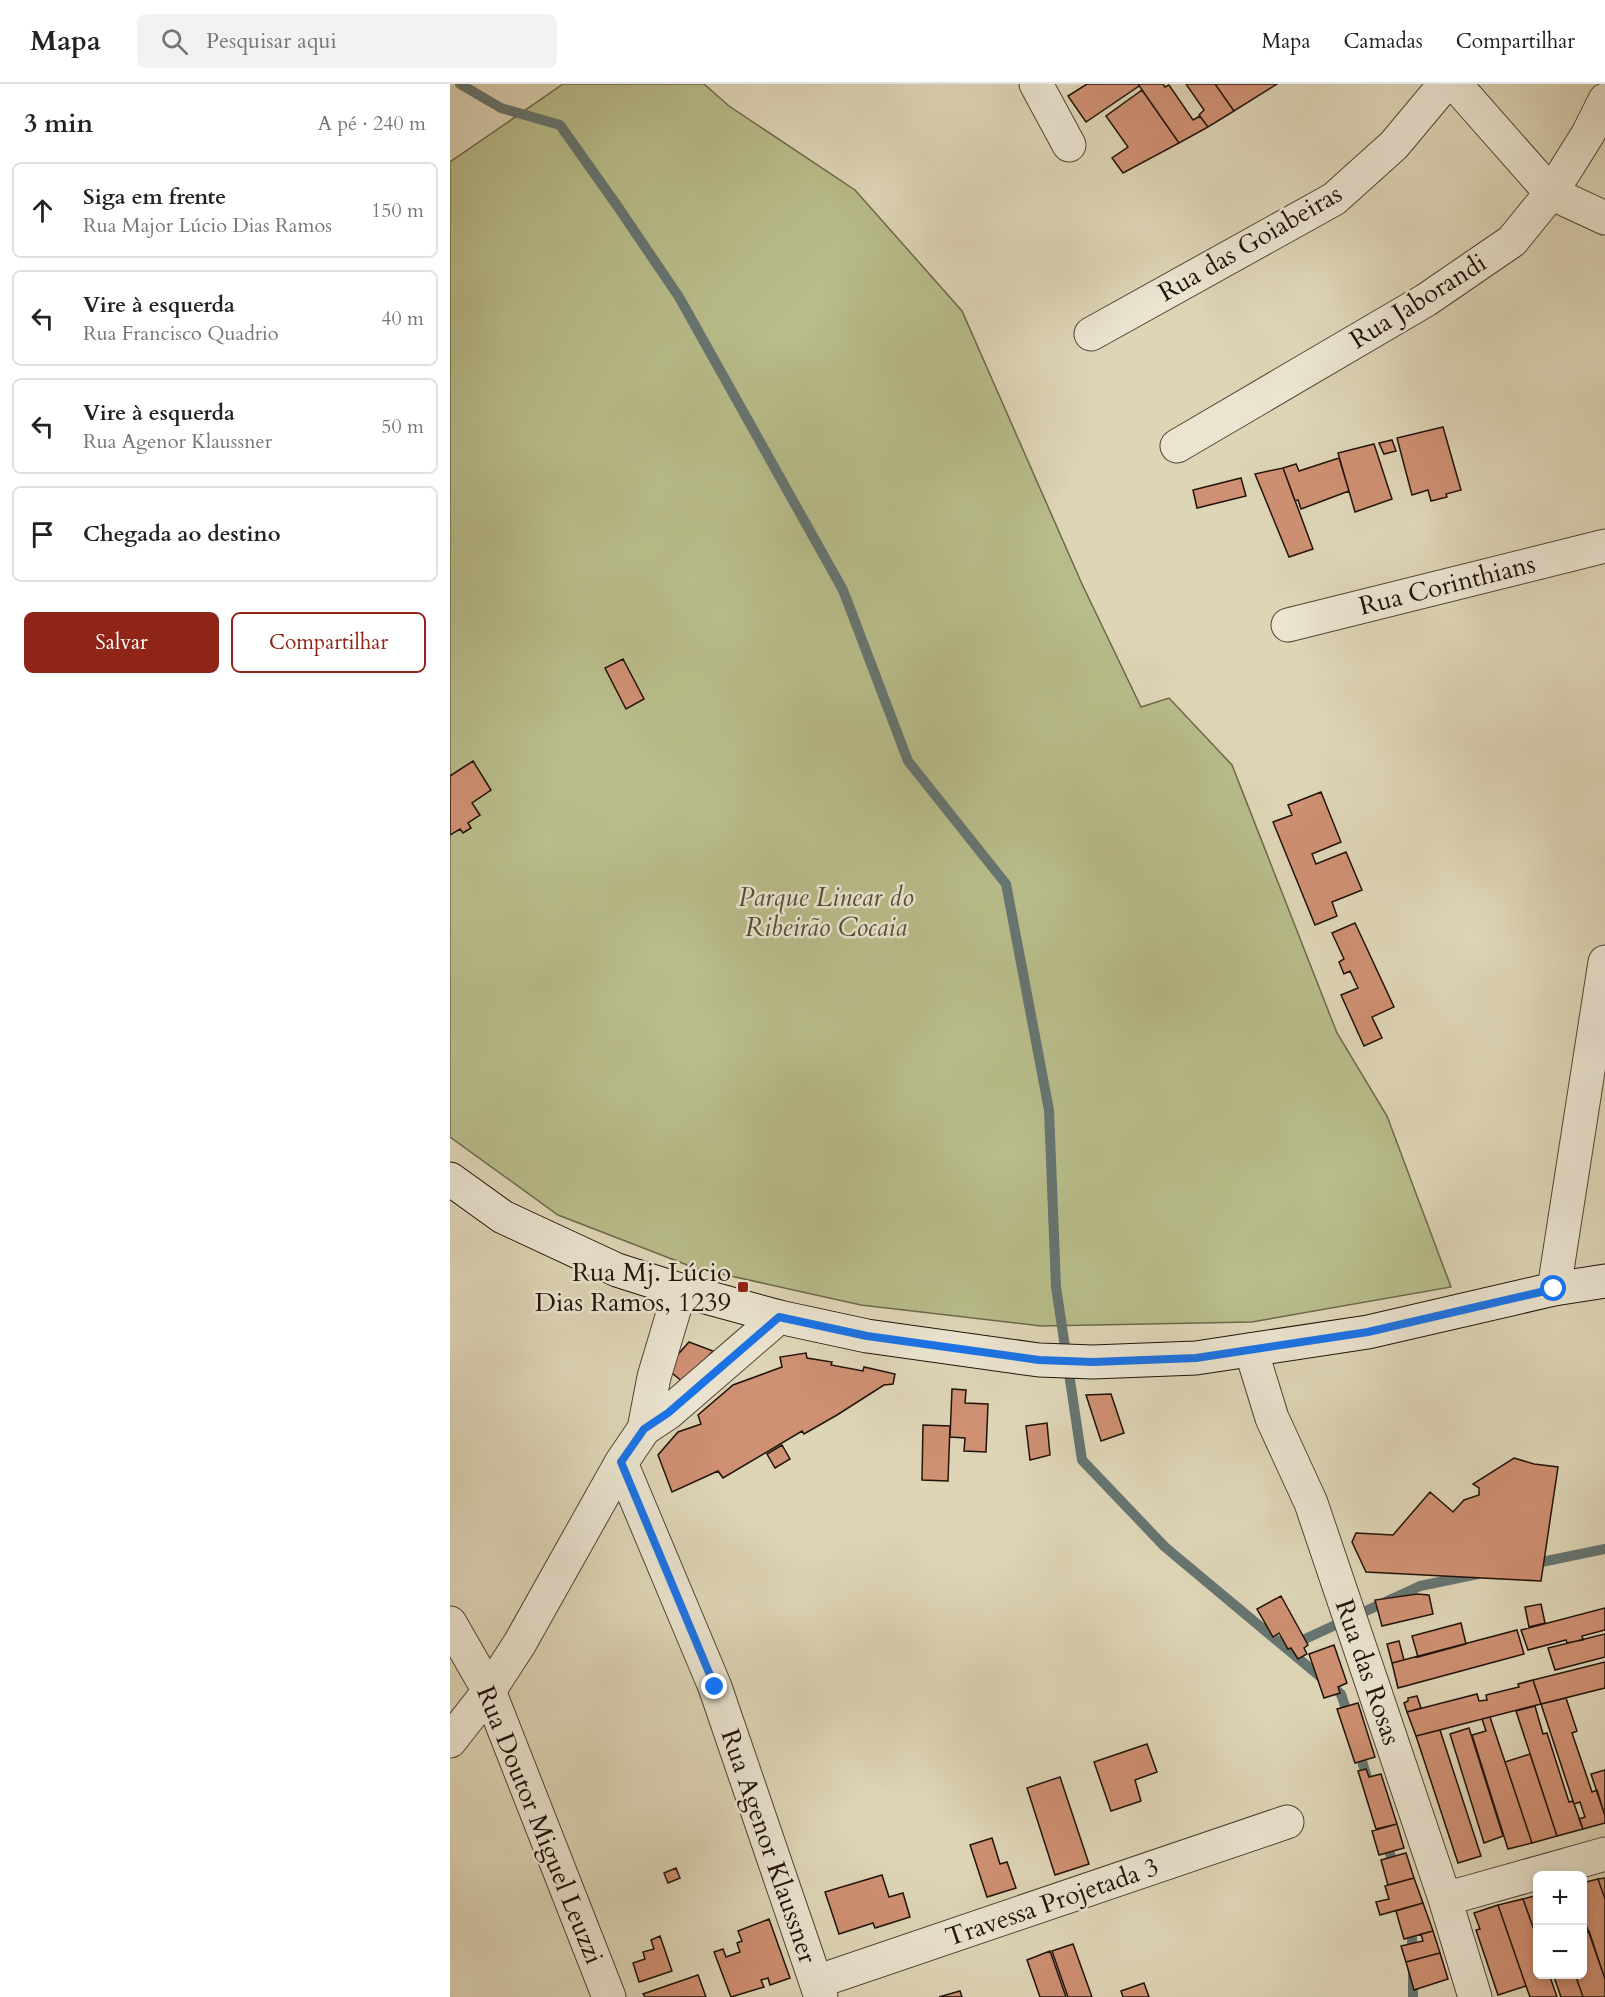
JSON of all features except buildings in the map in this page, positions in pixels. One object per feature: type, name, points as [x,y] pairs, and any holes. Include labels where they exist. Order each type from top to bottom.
[{"type":"street","points":[[1036,84],[1070,145]]},
{"type":"street","name":"Rua das Goiabeiras","points":[[1091,334],[1334,199],[1394,145],[1444,84]]},
{"type":"street","points":[[1455,84],[1551,193],[1605,218]]},
{"type":"street","name":"Rua Jaborandi","points":[[1177,446],[1426,300],[1512,241],[1551,193],[1588,134],[1605,100]]},
{"type":"street","name":"Rua Corinthians","points":[[1288,625],[1605,546]]},
{"type":"street","points":[[1554,1289],[1605,962]]},
{"type":"street","points":[[450,1179],[503,1217],[616,1270],[680,1290],[779,1317],[867,1336],[1039,1360],[1093,1362],[1196,1358],[1368,1332],[1554,1289],[1605,1281]]},
{"type":"street","points":[[644,1429],[654,1377],[680,1290]]},
{"type":"street","points":[[450,1741],[489,1691],[520,1643],[621,1462],[644,1429],[668,1413],[779,1317]]},
{"type":"street","name":"Rua das Rosas","points":[[1251,1350],[1272,1418],[1311,1503],[1445,1899],[1475,1997]]},
{"type":"street","name":"Rua Agenor Klaussner","points":[[621,1462],[715,1687],[819,1990]]},
{"type":"street","name":"Rua Doutor Miguel Leuzzi","points":[[450,1623],[489,1691],[609,1997]]},
{"type":"street","name":"Travessa Projetada 3","points":[[819,1990],[1287,1822]]},
{"type":"street","points":[[1445,1899],[1605,1854]]},
{"type":"green space","name":"Parque Linear do Ribeirão Cocaia","points":[[563,84],[704,84],[729,106],[855,190],[962,311],[1082,584],[1141,707],[1169,698],[1232,765],[1337,1033],[1387,1116],[1451,1287],[1252,1322],[1041,1326],[861,1305],[695,1268],[558,1215],[450,1137],[450,162]]},
{"type":"waterway","points":[[460,84],[501,108],[560,125],[618,207],[679,297],[843,590],[908,761],[1006,884],[1049,1110],[1056,1287],[1082,1460],[1165,1547],[1341,1694],[1349,1718]]},
{"type":"waterway","points":[[1532,1564],[1605,1549]]},
{"type":"waterway","points":[[1292,1645],[1420,1586],[1478,1574]]},
{"type":"waterway","points":[[1358,1748],[1368,1781]]},
{"type":"waterway","points":[[1378,1814],[1395,1870]]},
{"type":"waterway","points":[[1411,1923],[1413,1958]]},
{"type":"waterway","points":[[1413,1973],[1413,1997]]},
{"type":"place","name":"Rua Mj. Lúcio Dias Ramos, 1239","points":[[743,1287]]},
{"type":"route","points":[[715,1687],[621,1462],[644,1429],[668,1413],[779,1317],[867,1336],[970,1351],[1039,1360],[1093,1362],[1196,1358],[1368,1332],[1554,1289]]}]
